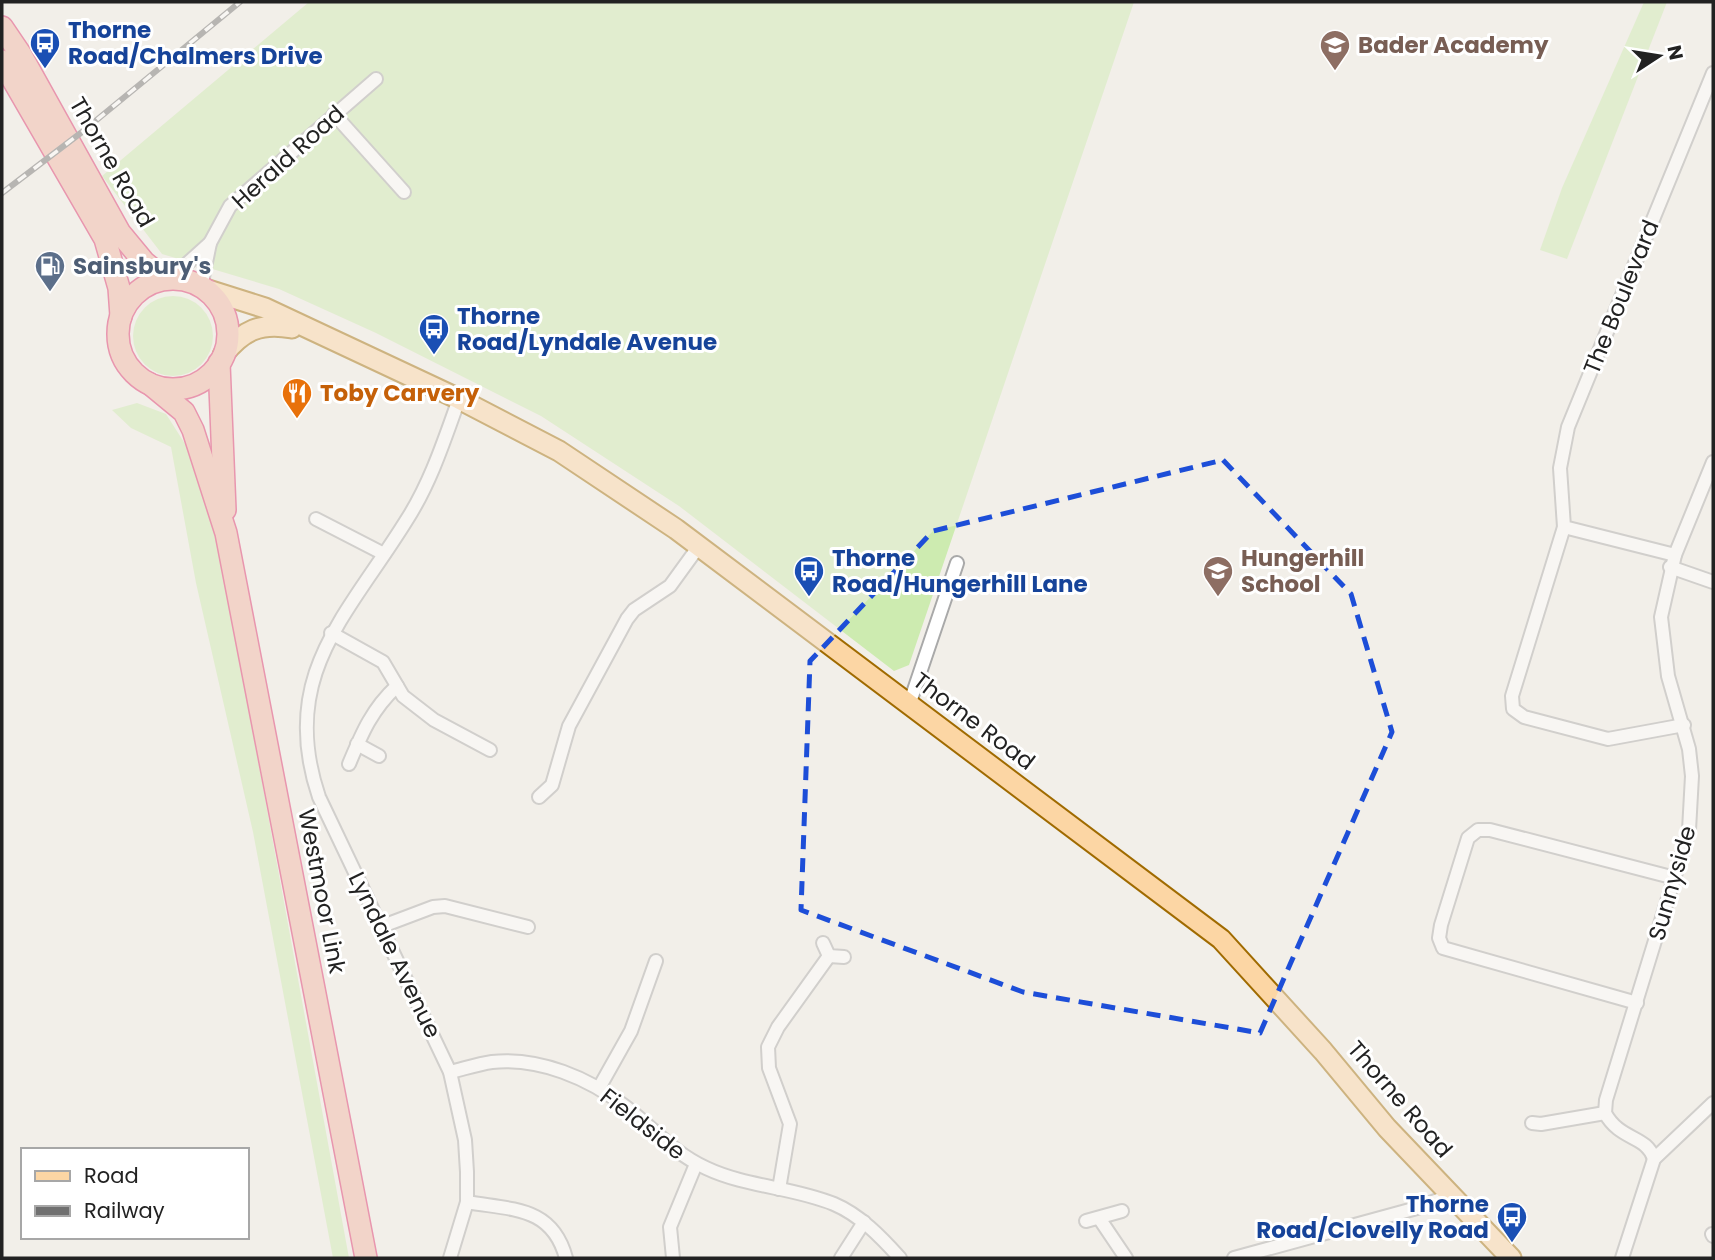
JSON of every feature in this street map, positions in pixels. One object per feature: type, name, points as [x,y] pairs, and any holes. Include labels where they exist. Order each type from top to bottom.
[{"type":"highway","name":"Thorne Road","points":[[2,27],[21,55],[120,233],[144,262],[168,279]]},
{"type":"highway","name":"Thorne Road","points":[[2,61],[105,239],[119,288],[121,316]]},
{"type":"highway","points":[[168,279],[203,288],[222,310],[227,327],[221,359],[202,380],[175,389],[150,384],[139,378],[124,360],[118,342],[121,316],[138,291],[168,279]]},
{"type":"highway","name":"Westmoor Link","points":[[221,359],[226,533]]},
{"type":"highway","name":"Westmoor Link","points":[[150,384],[170,398],[188,421],[226,533],[366,1258]]},
{"type":"main road","points":[[203,288],[265,308],[320,334]]},
{"type":"main road","points":[[221,359],[235,340],[260,326],[272,324],[320,334]]},
{"type":"main road","name":"Thorne Road","points":[[320,334],[459,399],[559,451],[699,546],[1221,939],[1323,1051],[1387,1128],[1511,1258]]},
{"type":"street","name":"The Boulevard","points":[[1684,725],[1608,739],[1524,717],[1513,709],[1512,696],[1564,527],[1560,468],[1568,427],[1713,74]]},
{"type":"street","name":"Herald Road","points":[[203,288],[210,243],[230,206],[376,79]]},
{"type":"street","points":[[334,114],[404,191]]},
{"type":"street","name":"Herald Road","points":[[168,279],[210,243]]},
{"type":"street","name":"Lyndale Avenue","points":[[450,1258],[467,1202],[465,1140],[450,1072],[319,797],[308,753],[307,711],[322,649],[421,494],[459,399]]},
{"type":"street","name":"Sunnyside","points":[[1605,1113],[1606,1100],[1689,830],[1692,797],[1684,725],[1668,676],[1661,638],[1661,617],[1672,561],[1713,462]]},
{"type":"street","points":[[316,519],[384,554]]},
{"type":"street","points":[[1564,527],[1672,561],[1713,582]]},
{"type":"street","points":[[539,797],[552,785],[569,726],[627,619],[634,610],[670,586],[699,546]]},
{"type":"street","points":[[909,705],[957,563]]},
{"type":"street","points":[[331,633],[376,655],[390,670],[402,696],[433,720],[490,750]]},
{"type":"street","points":[[349,764],[377,704],[397,686]]},
{"type":"street","points":[[357,744],[379,755]]},
{"type":"street","points":[[1637,1003],[1443,948],[1440,933],[1468,838],[1478,830],[1490,830],[1675,878]]},
{"type":"street","points":[[380,927],[432,907],[445,906],[528,927]]},
{"type":"street","points":[[823,943],[829,957]]},
{"type":"street","points":[[829,957],[844,957]]},
{"type":"street","points":[[779,1189],[790,1124],[769,1068],[768,1047],[778,1027],[829,957]]},
{"type":"street","points":[[599,1088],[631,1031],[656,961]]},
{"type":"street","name":"Fieldside","points":[[450,1072],[492,1062],[517,1062],[572,1075],[599,1088],[627,1108],[677,1153],[696,1164],[722,1176],[837,1205],[864,1222],[900,1258]]},
{"type":"street","points":[[1622,1258],[1654,1159],[1713,1103]]},
{"type":"street","points":[[1532,1123],[1541,1124],[1605,1113],[1619,1133],[1644,1143],[1654,1159]]},
{"type":"street","points":[[673,1258],[670,1227],[696,1164]]},
{"type":"street","points":[[1234,1258],[1417,1208],[1449,1193]]},
{"type":"street","points":[[467,1202],[537,1216],[558,1235],[566,1258]]},
{"type":"street","points":[[1122,1211],[1093,1219],[1126,1258]]},
{"type":"street","points":[[841,1258],[864,1222]]},
{"type":"highlighted area","points":[[1223,460],[1351,594],[1392,732],[1260,1033],[1023,992],[801,910],[810,661],[933,531]]},
{"type":"green space","points":[[309,2],[1134,2],[909,665],[894,671],[679,506],[541,416],[376,333],[279,289],[162,254],[102,176]]},
{"type":"green space","points":[[1644,2],[1667,2],[1567,259],[1540,250],[1562,188]]},
{"type":"green space","points":[[173,296],[188,299],[201,308],[210,321],[213,336],[210,351],[201,364],[188,373],[173,376],[158,373],[145,364],[136,351],[133,336],[136,321],[145,308],[158,299]]},
{"type":"green space","points":[[137,403],[166,414],[189,450],[218,541],[349,1258],[333,1258],[253,832],[196,583],[171,447],[131,428],[112,410]]},
{"type":"railway","points":[[2,193],[82,132],[240,2]]},
{"type":"place","name":"Thorne Road/Chalmers Drive","points":[[45,70]]},
{"type":"place","name":"Bader Academy","points":[[1335,72]]},
{"type":"place","name":"Sainsbury's","points":[[50,293]]},
{"type":"place","name":"Thorne Road/Lyndale Avenue","points":[[434,356]]},
{"type":"place","name":"Toby Carvery","points":[[297,420]]},
{"type":"place","name":"Thorne Road/Hungerhill Lane","points":[[809,598]]},
{"type":"place","name":"Hungerhill School","points":[[1218,598]]},
{"type":"place","name":"Thorne Road/Clovelly Road","points":[[1512,1244]]}]
